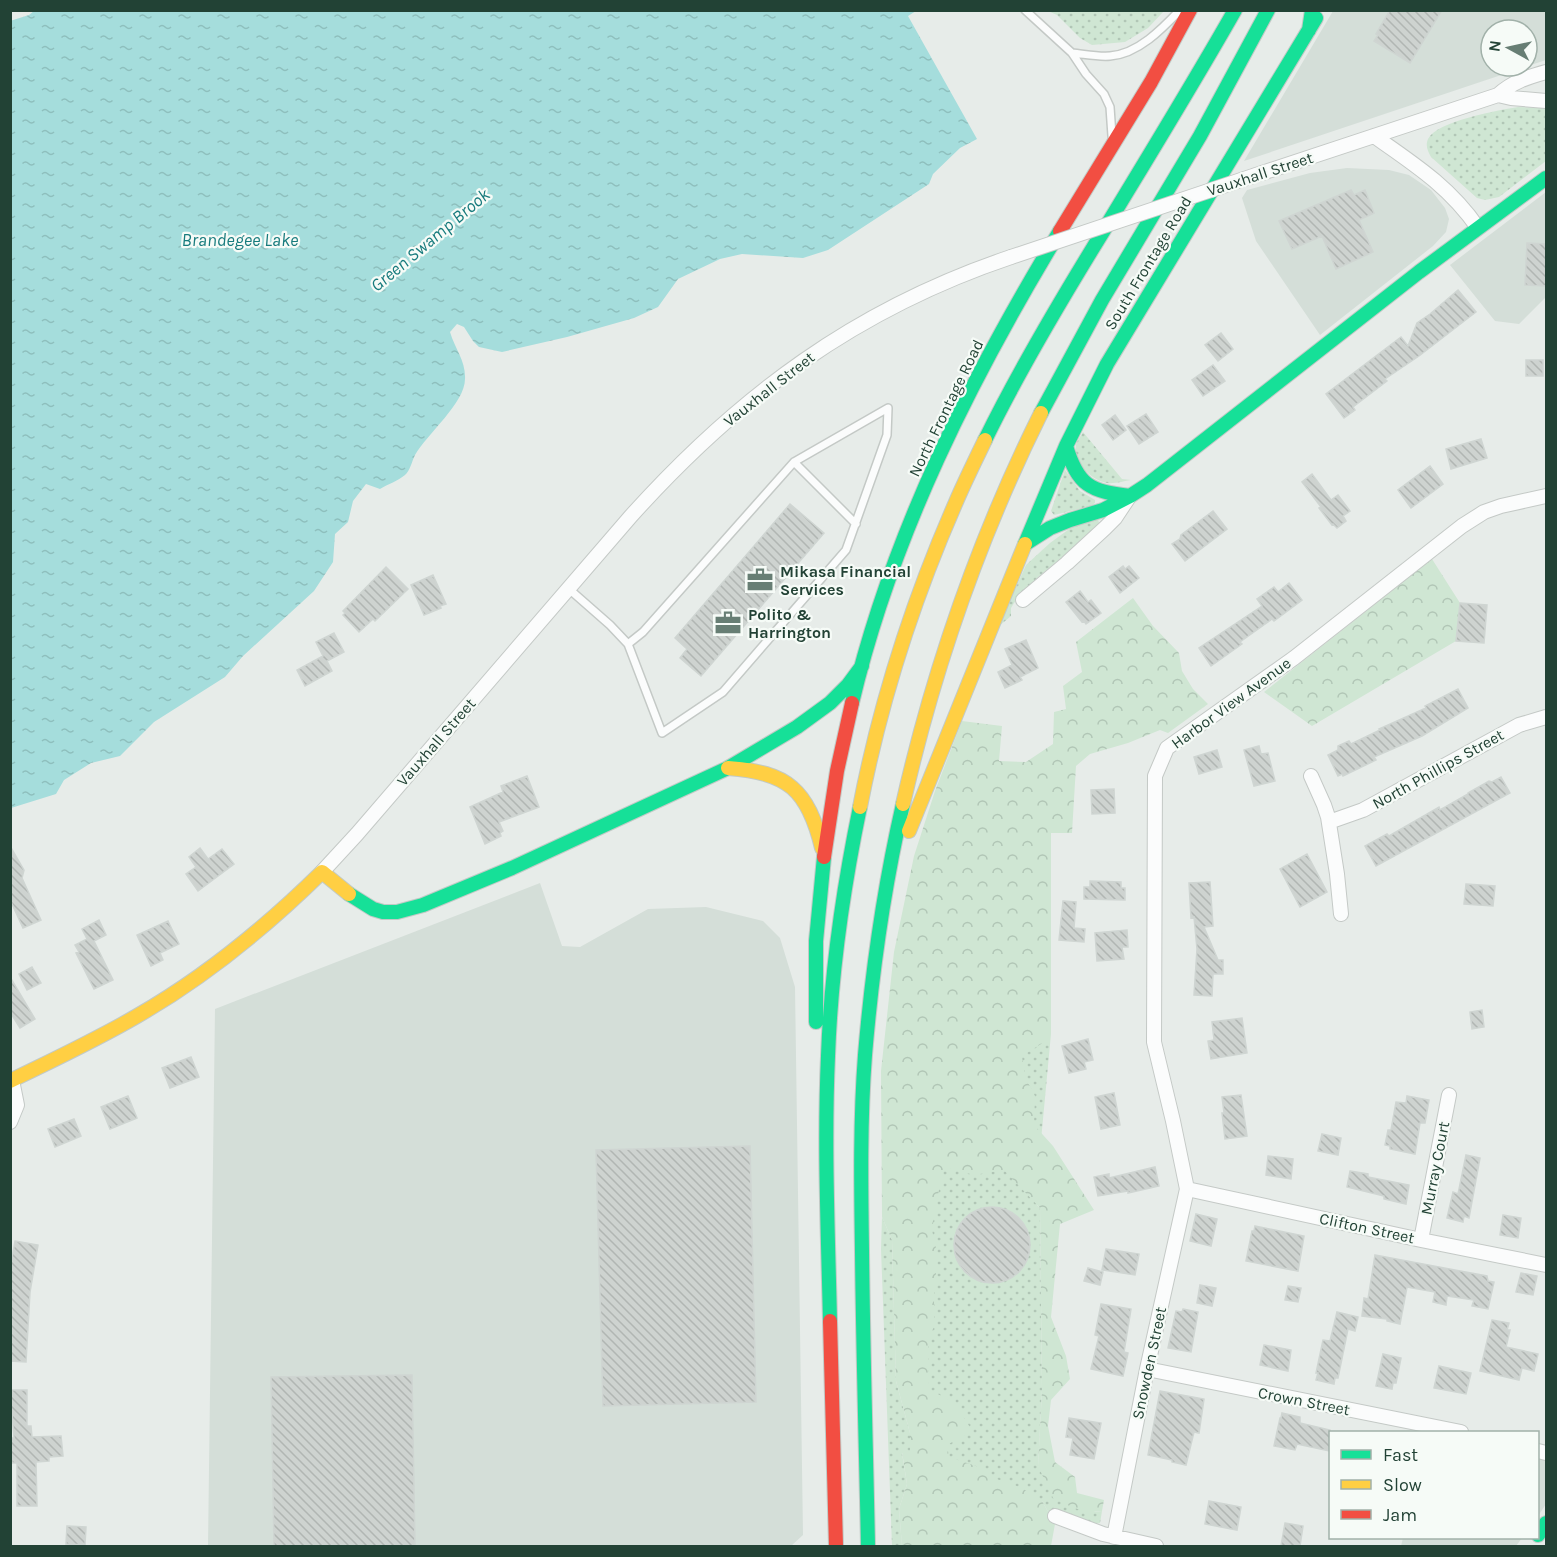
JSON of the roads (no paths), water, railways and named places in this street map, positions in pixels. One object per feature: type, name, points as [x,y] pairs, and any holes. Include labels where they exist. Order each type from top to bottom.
[{"type":"main road","name":"North Frontage Road","points":[[826,1090],[818,1040],[815,991],[816,933],[824,857],[843,740],[862,666],[882,602],[927,483],[960,411],[1006,322],[1163,61],[1190,10]]},
{"type":"main road","points":[[836,1546],[826,1090],[838,940],[848,869],[859,807],[878,729],[895,666],[934,552],[976,457],[1014,384],[1069,288],[1234,10]]},
{"type":"main road","points":[[868,1546],[861,1240],[862,1118],[870,1005],[886,887],[900,813],[926,710],[954,621],[994,513],[1046,402],[1075,348],[1202,133],[1268,10]]},
{"type":"main road","points":[[1309,30],[1312,10]]},
{"type":"main road","name":"South Frontage Road","points":[[886,887],[1024,544],[1066,446],[1098,380],[1321,10]]},
{"type":"main road","points":[[1024,544],[1050,528],[1102,510],[1130,496],[1402,285],[1546,178]]},
{"type":"main road","points":[[1066,446],[1073,467],[1088,486],[1104,493],[1130,496]]},
{"type":"main road","points":[[322,872],[364,905],[388,912],[408,910],[449,895],[728,768],[796,727],[830,703],[848,685],[862,666]]},
{"type":"main road","points":[[728,768],[767,773],[799,793],[806,801],[817,828],[824,857]]},
{"type":"main road","name":"Vauxhall Street","points":[[11,1080],[137,1017],[195,980],[241,946],[281,912],[322,872]]},
{"type":"street","name":"Vauxhall Street","points":[[322,872],[670,474],[719,427],[776,380],[821,348],[901,303],[964,274],[1498,95],[1517,81],[1546,72]]},
{"type":"street","points":[[1498,95],[1546,101]]},
{"type":"street","points":[[1374,136],[1444,187],[1478,228]]},
{"type":"street","points":[[1023,600],[1105,528],[1130,496]]},
{"type":"street","name":"Harbor View Avenue","points":[[1188,1189],[1154,1042],[1155,776],[1167,748],[1294,657],[1462,526],[1501,506],[1546,496]]},
{"type":"street","name":"North Phillips Street","points":[[1329,822],[1364,810],[1519,725],[1546,717]]},
{"type":"street","points":[[1311,776],[1329,822],[1341,914]]},
{"type":"street","points":[[10,1122],[17,1105],[11,1080]]},
{"type":"street","name":"Murray Court","points":[[1421,1240],[1449,1095]]},
{"type":"street","name":"Clifton Street","points":[[1188,1189],[1546,1265]]},
{"type":"street","name":"Snowden Street","points":[[1114,1537],[1147,1369],[1188,1189]]},
{"type":"street","name":"Crown Street","points":[[1147,1369],[1456,1431]]},
{"type":"street","points":[[1054,1516],[1114,1537],[1156,1546]]},
{"type":"lane","points":[[1025,10],[1072,53],[1107,100],[1112,122],[1111,149]]},
{"type":"lane","points":[[1072,53],[1110,56],[1130,50],[1157,33],[1180,10]]},
{"type":"lane","points":[[569,588],[628,644],[662,733],[723,692],[846,550],[887,435],[888,408],[794,462],[643,632],[628,644]]},
{"type":"lane","points":[[794,462],[856,524]]},
{"type":"water","name":"Brandegee Lake","points":[[34,11],[916,11],[908,16],[977,139],[960,148],[933,174],[929,184],[828,250],[803,258],[742,254],[720,259],[678,279],[658,307],[634,318],[502,352],[479,347],[464,327],[457,324],[450,332],[465,373],[459,398],[415,455],[405,475],[380,489],[366,484],[353,501],[348,522],[335,534],[333,562],[314,591],[243,656],[225,677],[154,722],[120,756],[91,763],[64,780],[56,794],[11,808],[10,21]]},
{"type":"place","name":"Mikasa Financial Services","points":[[760,580]]},
{"type":"place","name":"Polito & Harrington","points":[[728,623]]},
{"type":"water label","name":"Green Swamp Brook","points":[[430,240]]}]
